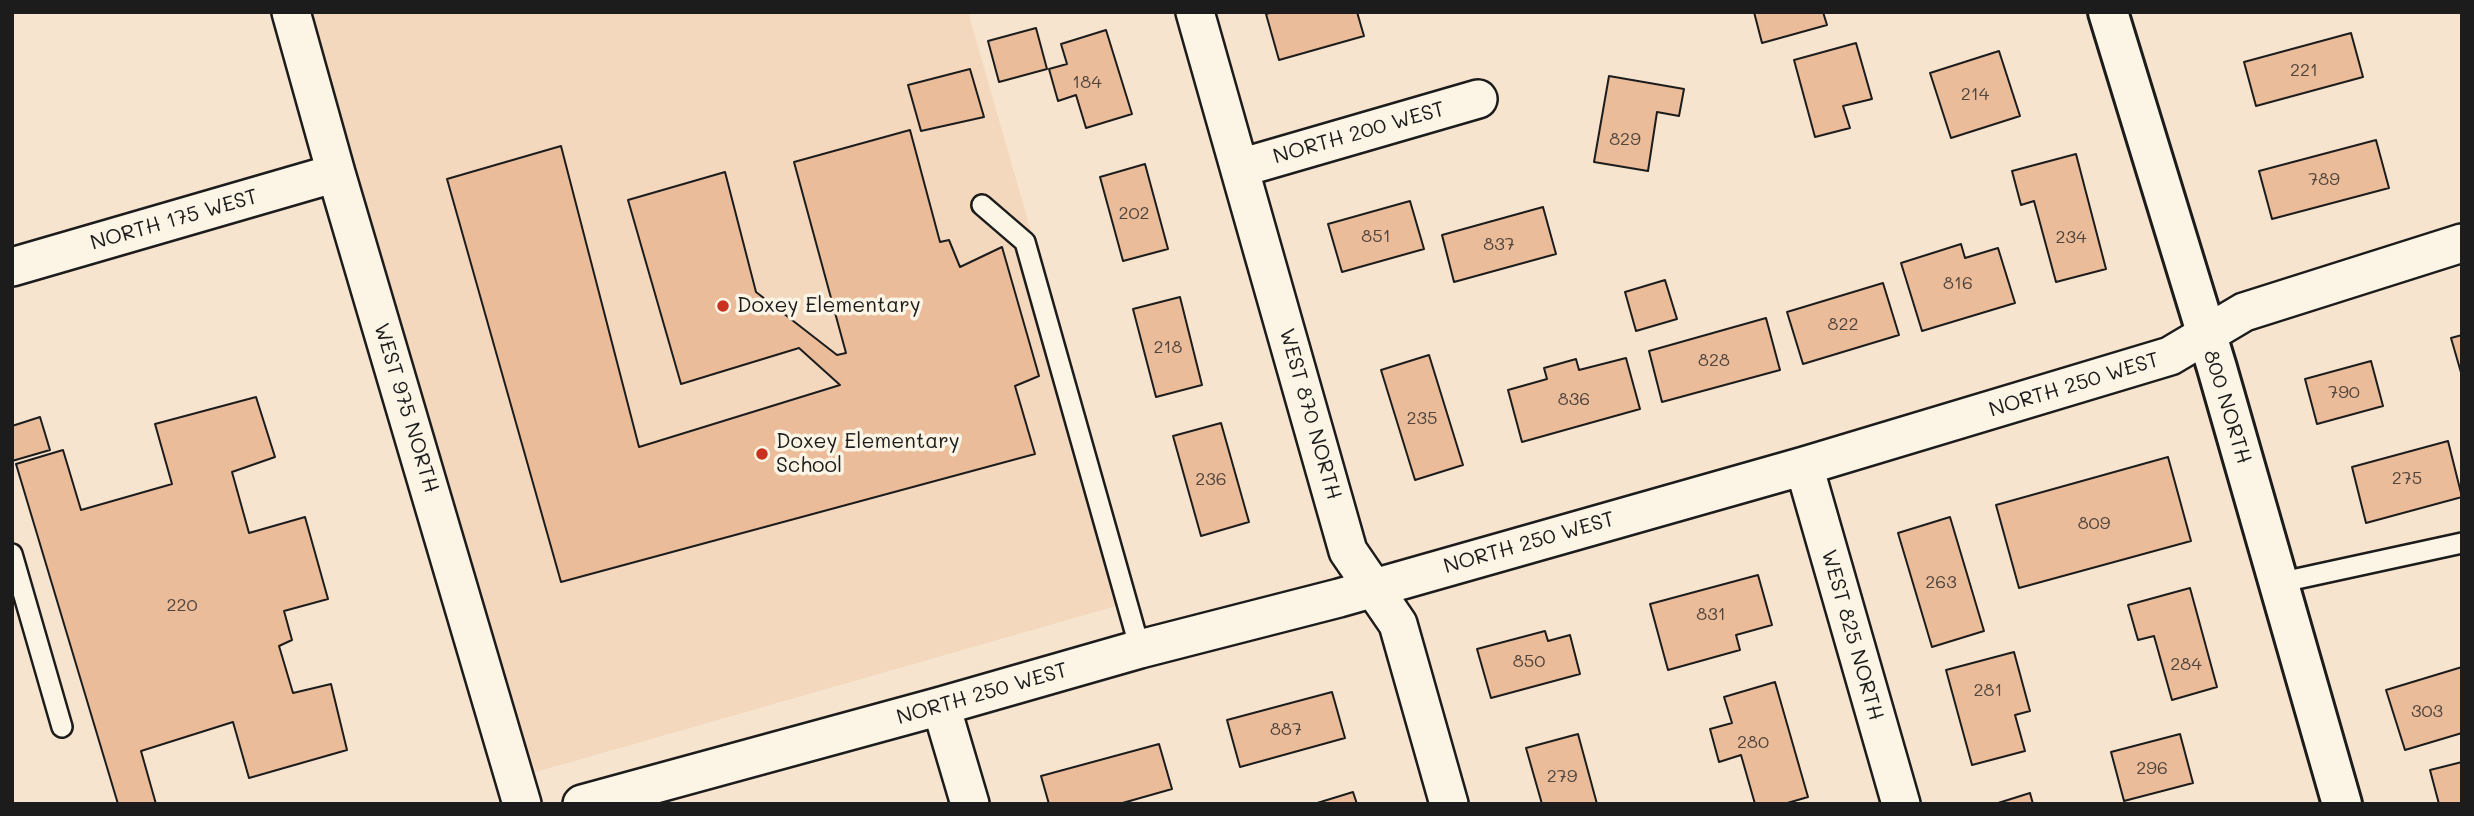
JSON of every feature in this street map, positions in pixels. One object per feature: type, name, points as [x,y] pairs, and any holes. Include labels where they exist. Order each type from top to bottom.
[{"type":"street","name":"WEST 975 NORTH","points":[[291,12],[523,804]]},
{"type":"street","name":"WEST 870 NORTH","points":[[1195,12],[1348,551],[1398,624],[1449,804]]},
{"type":"street","name":"800 NORTH","points":[[2108,12],[2342,804]]},
{"type":"street","name":"NORTH 200 WEST","points":[[1240,168],[1478,99]]},
{"type":"street","name":"NORTH 175 WEST","points":[[12,267],[336,173]]},
{"type":"street","name":"NORTH 250 WEST","points":[[582,804],[1804,466],[2171,356],[2244,312],[2462,243]]},
{"type":"street","name":"WEST 825 NORTH","points":[[1804,466],[1900,804]]},
{"type":"street","points":[[941,706],[970,804]]},
{"type":"lane","points":[[982,205],[1025,242],[1140,649]]},
{"type":"lane","points":[[2278,583],[2462,543]]},
{"type":"lane","points":[[12,554],[62,727]]},
{"type":"shaded area","name":"Doxey Elementary","points":[[308,12],[968,12],[1137,600],[529,774]]},
{"type":"building","points":[[1357,12],[1364,36],[1279,60],[1266,14]]},
{"type":"building","points":[[1754,12],[1823,12],[1827,25],[1762,43]]},
{"type":"building","points":[[1036,28],[1047,69],[999,82],[988,41]]},
{"type":"building","points":[[1106,30],[1132,114],[1086,128],[1076,95],[1058,101],[1049,69],[1067,64],[1061,44]]},
{"type":"building","points":[[2351,33],[2363,77],[2256,106],[2244,62]]},
{"type":"building","points":[[1856,43],[1872,99],[1843,106],[1850,128],[1815,137],[1794,60]]},
{"type":"building","points":[[1999,51],[2020,116],[1951,138],[1930,73]]},
{"type":"building","points":[[970,69],[984,117],[921,131],[908,85]]},
{"type":"building","points":[[1609,76],[1684,89],[1679,116],[1657,112],[1648,171],[1594,162]]},
{"type":"building","name":"Doxey Elementary","points":[[910,130],[940,242],[949,240],[960,267],[1002,247],[1039,376],[1015,386],[1035,454],[561,582],[447,179],[561,146],[639,447],[840,385],[799,348],[681,384],[628,200],[725,172],[756,292],[837,355],[846,353],[794,162]]},
{"type":"building","points":[[2376,140],[2389,188],[2272,219],[2259,171]]},
{"type":"building","points":[[2076,154],[2106,269],[2056,282],[2034,201],[2021,205],[2012,171]]},
{"type":"building","points":[[1145,164],[1168,249],[1123,261],[1100,177]]},
{"type":"building","points":[[1410,201],[1424,249],[1342,272],[1328,224]]},
{"type":"building","points":[[1543,207],[1556,254],[1454,282],[1442,235]]},
{"type":"building","points":[[1961,244],[1965,258],[1998,248],[2015,303],[1922,331],[1901,263]]},
{"type":"building","points":[[1665,280],[1677,319],[1636,331],[1625,292]]},
{"type":"building","points":[[1883,283],[1899,335],[1803,364],[1787,312]]},
{"type":"building","points":[[1180,297],[1202,385],[1156,397],[1133,309]]},
{"type":"building","points":[[1766,318],[1780,370],[1662,402],[1649,351]]},
{"type":"building","points":[[2462,335],[2462,376],[2451,338]]},
{"type":"building","points":[[1429,355],[1463,465],[1415,480],[1381,370]]},
{"type":"building","points":[[1626,358],[1640,409],[1522,442],[1508,390],[1547,379],[1544,368],[1576,359],[1579,370]]},
{"type":"building","points":[[2371,361],[2383,406],[2317,424],[2305,379]]},
{"type":"building","points":[[256,397],[275,457],[232,472],[249,533],[305,517],[328,599],[284,611],[292,640],[279,646],[293,693],[331,684],[347,750],[249,778],[233,722],[141,751],[156,804],[118,804],[16,464],[63,450],[81,510],[172,484],[155,424]]},
{"type":"building","points":[[40,417],[50,450],[12,461],[12,426]]},
{"type":"building","points":[[1221,423],[1249,522],[1201,536],[1173,436]]},
{"type":"building","points":[[2448,441],[2462,497],[2366,523],[2352,467]]},
{"type":"building","points":[[2168,457],[2191,541],[2019,588],[1996,505]]},
{"type":"building","points":[[1950,517],[1984,631],[1932,647],[1898,533]]},
{"type":"building","points":[[1758,575],[1772,625],[1736,635],[1740,650],[1668,670],[1650,604]]},
{"type":"building","points":[[2190,588],[2217,687],[2172,700],[2154,636],[2138,640],[2128,605]]},
{"type":"building","points":[[1545,631],[1548,641],[1570,635],[1580,674],[1491,698],[1477,649]]},
{"type":"building","points":[[2014,652],[2030,711],[2015,715],[2025,751],[1972,765],[1946,670]]},
{"type":"building","points":[[2462,667],[2462,733],[2405,750],[2386,690]]},
{"type":"building","points":[[1775,682],[1808,797],[1784,804],[1755,804],[1741,755],[1719,762],[1710,729],[1732,723],[1724,697]]},
{"type":"building","points":[[1332,692],[1345,738],[1240,767],[1227,720]]},
{"type":"building","points":[[1578,734],[1597,804],[1542,804],[1526,748]]},
{"type":"building","points":[[2180,734],[2193,783],[2124,801],[2111,752]]},
{"type":"building","points":[[1159,744],[1172,789],[1119,804],[1049,804],[1041,776]]},
{"type":"building","points":[[2462,762],[2462,804],[2439,804],[2430,770]]},
{"type":"building","points":[[1353,792],[1357,804],[1314,804]]},
{"type":"building","points":[[2030,793],[2033,804],[1995,804]]},
{"type":"place","name":"Doxey Elementary","points":[[723,306]]},
{"type":"place","name":"Doxey Elementary School","points":[[762,454]]}]
